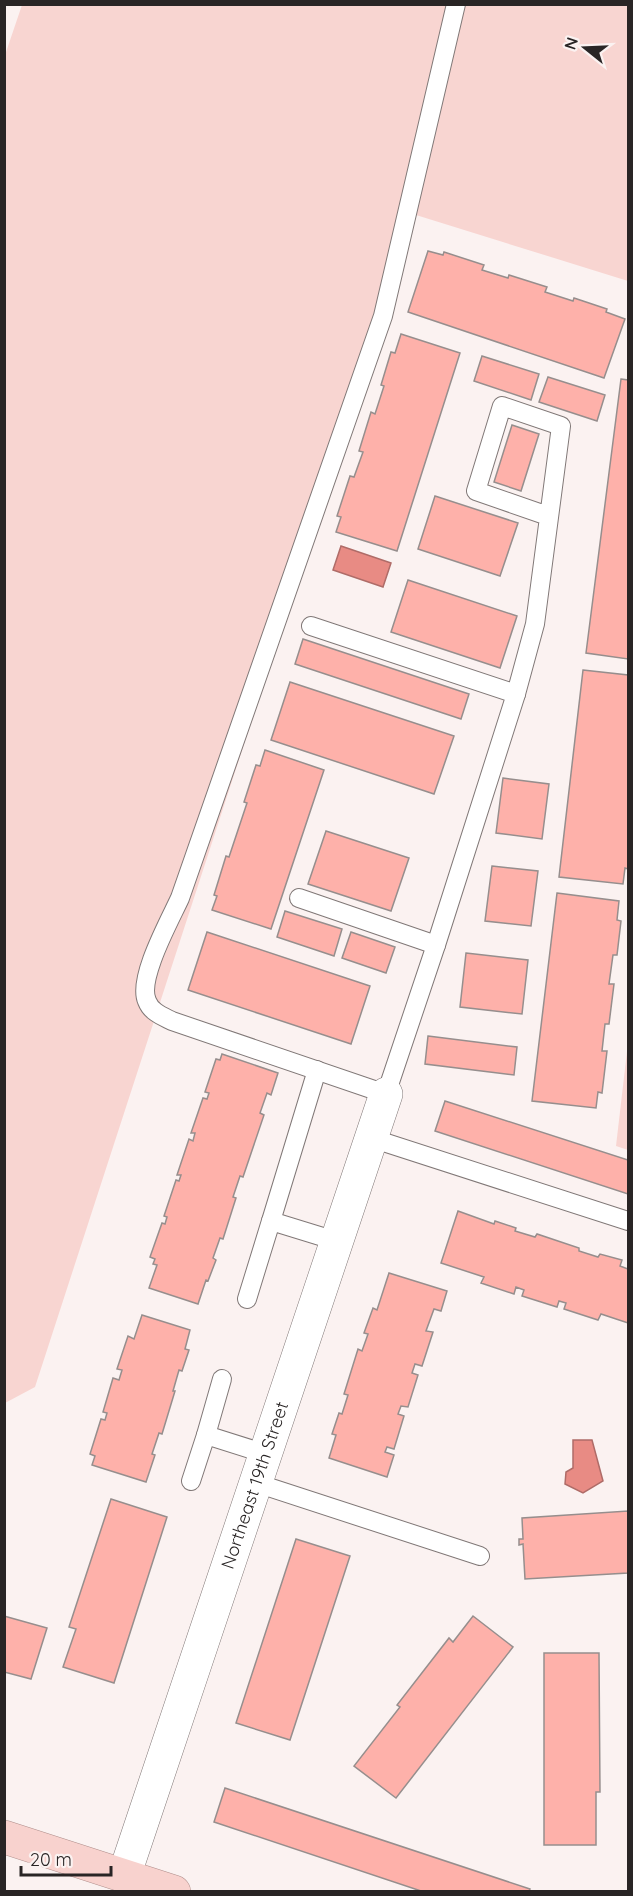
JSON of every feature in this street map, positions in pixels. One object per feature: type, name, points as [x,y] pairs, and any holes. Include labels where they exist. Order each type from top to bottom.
[{"type":"highway","points":[[4,1837],[174,1892]]},
{"type":"street","name":"Northeast 19th Street","points":[[124,1876],[386,1094]]},
{"type":"lane","points":[[456,4],[383,316],[184,887],[150,963],[145,986],[146,1000],[155,1012],[172,1021],[386,1094],[436,945],[536,624],[561,426],[502,406],[476,491],[548,516]]},
{"type":"lane","points":[[311,626],[516,694]]},
{"type":"lane","points":[[299,898],[436,945]]},
{"type":"lane","points":[[246,1299],[317,1070]]},
{"type":"lane","points":[[371,1138],[628,1221]]},
{"type":"lane","points":[[272,1221],[336,1241]]},
{"type":"lane","points":[[192,1481],[222,1379]]},
{"type":"lane","points":[[207,1435],[261,1468],[480,1556]]},
{"type":"shaded area","points":[[22,5],[628,5],[628,281],[416,215],[35,1387],[5,1403],[4,58]]},
{"type":"shaded area","points":[[341,546],[391,563],[383,587],[333,570]]},
{"type":"shaded area","points":[[628,1043],[628,1150],[616,1146]]},
{"type":"shaded area","points":[[573,1440],[592,1440],[603,1481],[583,1493],[565,1484],[566,1472],[573,1468]]},
{"type":"building","points":[[428,251],[443,255],[444,252],[484,265],[482,270],[508,278],[509,275],[547,287],[545,292],[573,301],[574,298],[607,309],[606,312],[625,319],[604,378],[408,312]]},
{"type":"building","points":[[401,334],[460,353],[397,551],[336,532],[341,517],[337,516],[350,476],[354,477],[363,452],[359,451],[371,412],[375,414],[391,352],[395,353]]},
{"type":"building","points":[[482,356],[539,374],[531,400],[474,381]]},
{"type":"building","points":[[548,377],[605,395],[597,421],[539,402]]},
{"type":"building","points":[[621,379],[628,380],[628,659],[586,653]]},
{"type":"building","points":[[512,425],[539,434],[521,491],[494,482]]},
{"type":"building","points":[[435,496],[518,523],[500,576],[418,549]]},
{"type":"building","points":[[408,580],[517,616],[500,668],[391,632]]},
{"type":"building","points":[[303,639],[469,694],[461,719],[295,664]]},
{"type":"building","points":[[583,670],[628,675],[628,869],[625,868],[623,884],[559,877]]},
{"type":"building","points":[[290,682],[454,736],[434,794],[271,740]]},
{"type":"building","points":[[265,750],[324,770],[271,929],[212,910],[217,896],[214,895],[226,856],[229,857],[247,803],[244,802],[256,765],[260,766]]},
{"type":"building","points":[[503,778],[549,784],[542,839],[496,833]]},
{"type":"building","points":[[326,831],[409,858],[391,911],[308,884]]},
{"type":"building","points":[[492,866],[538,871],[531,926],[485,921]]},
{"type":"building","points":[[557,893],[619,901],[617,920],[621,921],[617,955],[613,955],[609,984],[614,984],[609,1024],[605,1024],[602,1051],[607,1051],[602,1093],[598,1092],[596,1108],[532,1101]]},
{"type":"building","points":[[285,911],[342,929],[334,956],[277,937]]},
{"type":"building","points":[[207,932],[370,986],[351,1044],[188,990]]},
{"type":"building","points":[[351,932],[395,947],[386,973],[342,958]]},
{"type":"building","points":[[466,953],[528,960],[522,1014],[460,1007]]},
{"type":"building","points":[[428,1036],[517,1047],[514,1075],[425,1064]]},
{"type":"building","points":[[222,1054],[278,1073],[271,1095],[267,1093],[260,1113],[264,1115],[243,1177],[240,1176],[233,1197],[236,1198],[223,1239],[220,1238],[213,1258],[216,1260],[198,1304],[149,1288],[157,1265],[153,1264],[155,1259],[150,1257],[162,1223],[165,1224],[167,1217],[164,1216],[176,1180],[179,1181],[181,1175],[177,1175],[189,1139],[193,1141],[195,1133],[191,1133],[203,1098],[207,1099],[209,1093],[205,1092],[216,1059],[220,1060]]},
{"type":"building","points":[[445,1101],[628,1160],[628,1194],[435,1131]]},
{"type":"building","points":[[458,1211],[494,1224],[495,1221],[516,1228],[515,1231],[535,1237],[537,1234],[598,1257],[600,1254],[622,1260],[620,1266],[628,1269],[628,1323],[601,1314],[598,1320],[564,1309],[566,1303],[559,1301],[557,1307],[522,1296],[524,1290],[516,1287],[514,1294],[481,1283],[484,1277],[441,1263]]},
{"type":"building","points":[[389,1273],[447,1291],[441,1311],[434,1309],[426,1331],[433,1332],[422,1366],[415,1364],[412,1373],[418,1375],[408,1407],[401,1406],[398,1414],[404,1416],[394,1449],[387,1447],[385,1452],[394,1455],[387,1477],[329,1458],[336,1435],[332,1434],[348,1395],[344,1394],[358,1349],[362,1351],[368,1334],[364,1333],[373,1308],[377,1310]]},
{"type":"building","points":[[142,1315],[190,1330],[185,1349],[189,1350],[182,1371],[179,1370],[162,1434],[159,1433],[152,1454],[155,1455],[146,1482],[92,1465],[95,1456],[90,1454],[101,1419],[105,1420],[107,1413],[103,1412],[113,1378],[119,1380],[122,1370],[117,1369],[128,1336],[134,1339]]},
{"type":"building","points":[[111,1499],[167,1517],[114,1683],[63,1667],[76,1629],[69,1627]]},
{"type":"building","points":[[628,1511],[628,1573],[525,1579],[523,1544],[519,1545],[519,1539],[523,1539],[522,1518]]},
{"type":"building","points":[[296,1539],[350,1556],[290,1740],[236,1723]]},
{"type":"building","points":[[4,1616],[47,1628],[31,1679],[4,1672]]},
{"type":"building","points":[[473,1616],[513,1647],[396,1798],[354,1766],[400,1707],[397,1705],[449,1638],[453,1642]]},
{"type":"building","points":[[544,1653],[599,1653],[600,1792],[596,1792],[596,1845],[544,1845]]},
{"type":"building","points":[[225,1788],[530,1889],[529,1892],[424,1892],[214,1822]]}]
